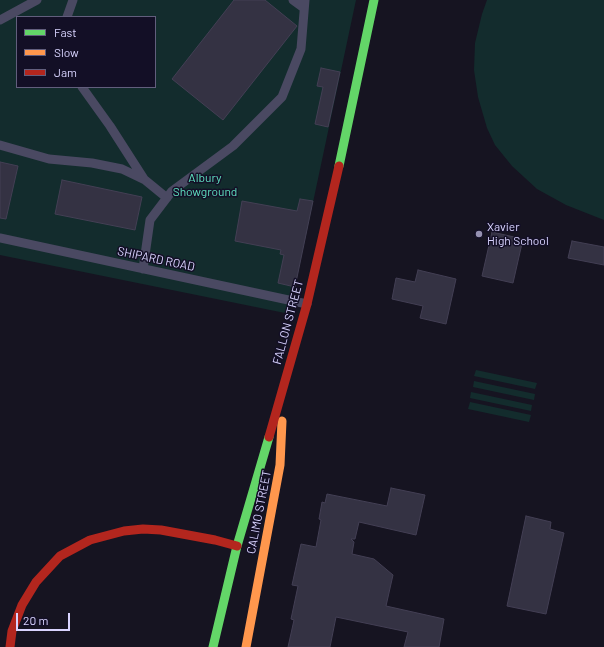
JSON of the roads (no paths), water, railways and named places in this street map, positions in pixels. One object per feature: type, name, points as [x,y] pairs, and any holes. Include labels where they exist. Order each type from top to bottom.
[{"type":"street","name":"FALLON STREET","points":[[214,647],[237,546],[307,304],[336,182],[374,0]]},
{"type":"street","name":"CALIMO STREET","points":[[246,647],[280,465],[285,380]]},
{"type":"street","points":[[10,647],[12,631],[22,605],[36,582],[60,556],[90,540],[124,531],[143,529],[161,530],[215,540],[237,546]]},
{"type":"lane","points":[[0,20],[37,0]]},
{"type":"lane","points":[[67,16],[73,0]]},
{"type":"lane","points":[[143,269],[150,220],[172,191],[233,146],[282,97],[301,49],[305,4],[293,0]]},
{"type":"lane","points":[[82,88],[110,126],[145,180]]},
{"type":"lane","points":[[0,145],[49,159],[92,163],[122,169],[145,180],[167,198]]},
{"type":"lane","name":"SHIPARD ROAD","points":[[0,238],[307,304]]},
{"type":"place","name":"Xavier High School","points":[[479,234]]},
{"type":"park label","name":"Albury Showground","points":[[205,185]]}]
